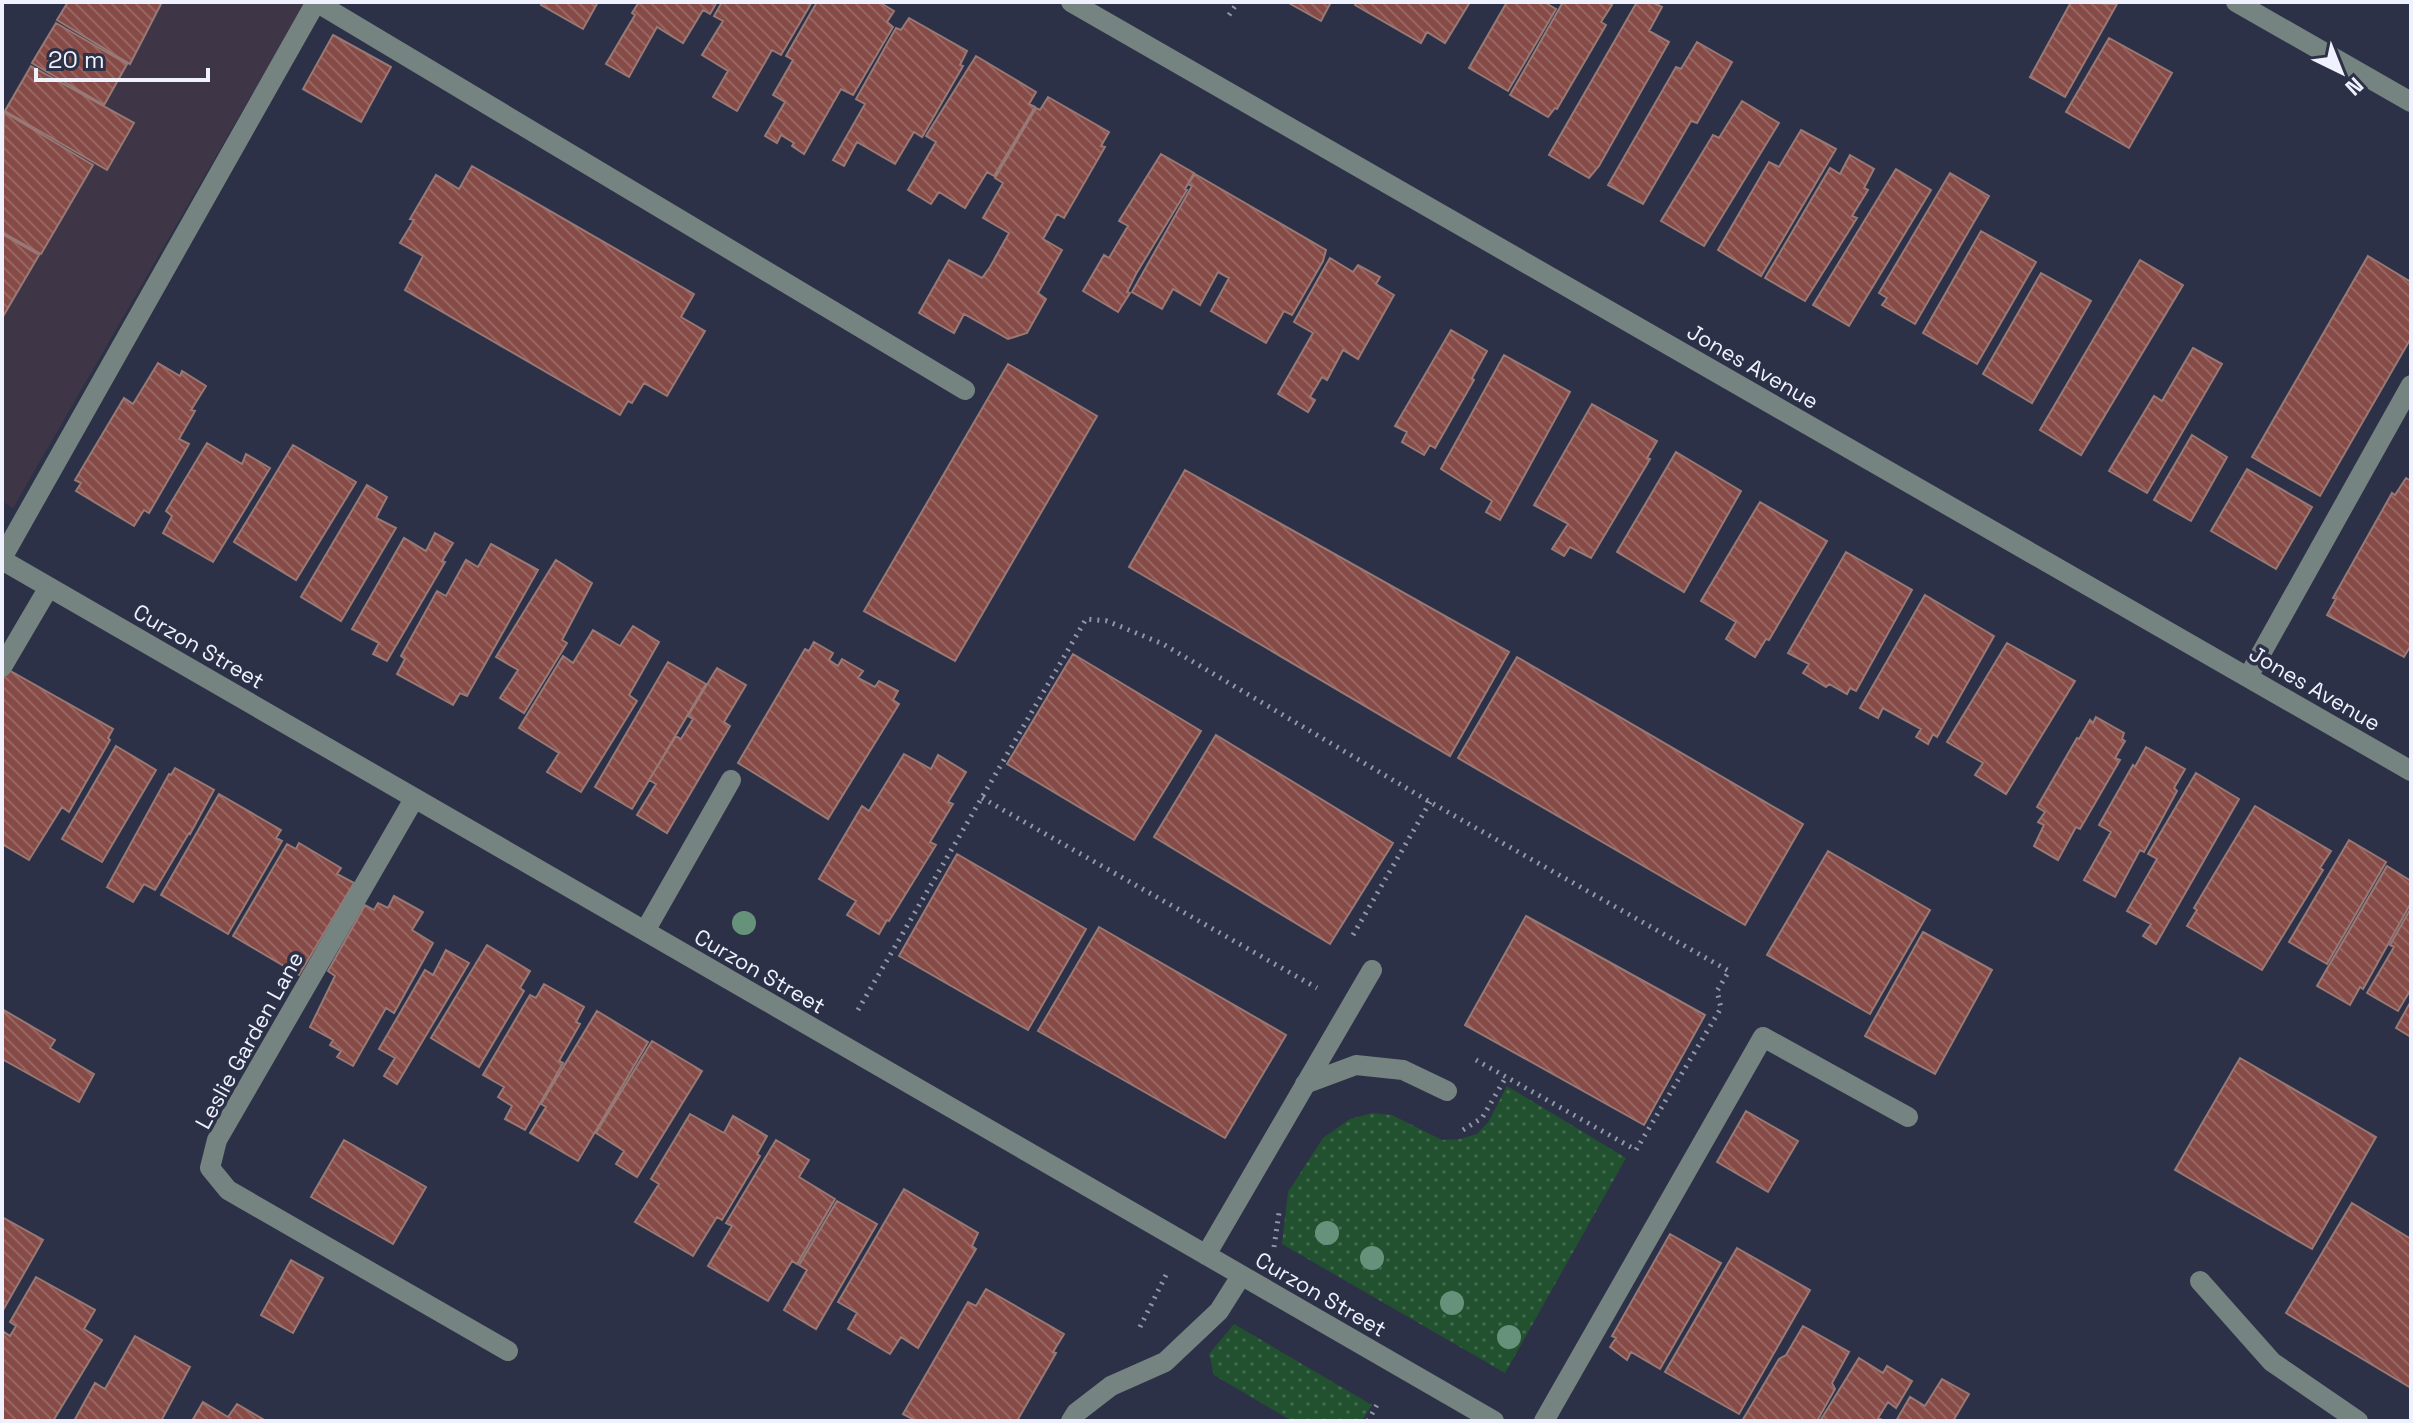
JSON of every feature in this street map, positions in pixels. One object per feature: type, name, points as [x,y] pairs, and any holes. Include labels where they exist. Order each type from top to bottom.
[{"type":"street","points":[[2,559],[316,2],[965,390]]},
{"type":"street","name":"Jones Avenue","points":[[1071,2],[2411,771]]},
{"type":"street","points":[[2236,2],[2411,102]]},
{"type":"street","points":[[2248,677],[2411,385]]},
{"type":"street","name":"Curzon Street","points":[[2,559],[1494,1421]]},
{"type":"street","points":[[2,667],[49,587]]},
{"type":"street","points":[[645,931],[731,780]]},
{"type":"street","name":"Leslie Garden Lane","points":[[414,799],[217,1140],[210,1168],[228,1190],[508,1351]]},
{"type":"street","points":[[1206,1255],[1372,970]]},
{"type":"street","points":[[1544,1421],[1763,1037],[1908,1117]]},
{"type":"street","points":[[1305,1084],[1356,1065],[1403,1070],[1447,1091]]},
{"type":"street","points":[[1071,1421],[1076,1413],[1111,1386],[1165,1362],[1219,1311],[1241,1276]]},
{"type":"street","points":[[2200,1281],[2272,1362],[2358,1421]]},
{"type":"path","points":[[1229,15],[1238,2]]},
{"type":"path","points":[[858,1011],[1086,619],[1107,621],[1163,644],[1430,802],[1729,971],[1717,991],[1721,1008],[1636,1150],[1467,1056]]},
{"type":"path","points":[[982,798],[1321,990]]},
{"type":"path","points":[[1453,1131],[1468,1129],[1482,1118],[1506,1077]]},
{"type":"path","points":[[1274,1248],[1280,1200]]},
{"type":"path","points":[[1111,1386],[1162,1280],[1187,1244]]},
{"type":"path","points":[[1368,1421],[1379,1401]]},
{"type":"shaded area","points":[[66,2],[305,2],[13,508],[2,501],[2,113]]},
{"type":"green space","points":[[1507,1086],[1626,1158],[1505,1373],[1282,1244],[1288,1192],[1323,1138],[1350,1119],[1372,1113],[1392,1115],[1442,1140],[1460,1139],[1477,1134],[1489,1121]]},
{"type":"green space","points":[[1234,1324],[1372,1405],[1362,1421],[1292,1421],[1214,1375],[1209,1354]]},
{"type":"building","points":[[68,2],[162,2],[130,64],[57,20]]},
{"type":"building","points":[[543,2],[598,2],[583,29],[541,5]]},
{"type":"building","points":[[639,2],[717,2],[710,14],[703,10],[683,43],[657,27],[629,77],[606,64],[635,15],[632,13]]},
{"type":"building","points":[[722,2],[812,2],[781,55],[772,50],[737,111],[713,97],[728,71],[702,55],[723,21],[714,16]]},
{"type":"building","points":[[817,2],[879,2],[894,11],[887,22],[893,27],[853,95],[841,89],[804,154],[781,135],[777,143],[765,136],[785,102],[773,95],[793,60],[786,56]]},
{"type":"building","points":[[1287,2],[1331,2],[1321,21]]},
{"type":"building","points":[[1357,2],[1470,2],[1445,43],[1427,32],[1421,43],[1355,5]]},
{"type":"building","points":[[1507,2],[1544,2],[1556,9],[1508,91],[1469,68]]},
{"type":"building","points":[[1563,2],[1606,2],[1612,5],[1601,22],[1606,25],[1557,109],[1548,117],[1510,95]]},
{"type":"building","points":[[1637,2],[1652,2],[1662,7],[1649,31],[1669,42],[1599,166],[1589,178],[1549,155]]},
{"type":"building","points":[[2071,2],[2117,4],[2065,97],[2030,77]]},
{"type":"building","points":[[909,18],[967,51],[960,65],[963,66],[922,137],[914,132],[895,164],[857,142],[844,166],[833,160],[865,104],[856,99],[896,28],[901,30]]},
{"type":"building","points":[[56,23],[127,64],[104,105],[32,63]]},
{"type":"building","points":[[333,35],[391,67],[361,122],[303,89]]},
{"type":"building","points":[[2109,38],[2172,73],[2129,148],[2066,112]]},
{"type":"building","points":[[1697,42],[1732,62],[1697,123],[1691,121],[1643,204],[1608,185],[1676,67],[1681,69]]},
{"type":"building","points":[[976,56],[1036,92],[1029,104],[1035,107],[994,176],[987,172],[965,208],[939,192],[931,204],[908,190],[936,142],[926,136]]},
{"type":"building","points":[[31,66],[134,123],[107,170],[5,111]]},
{"type":"building","points":[[1048,97],[1109,132],[1101,146],[1105,147],[1064,218],[1057,214],[1043,239],[1062,250],[1038,293],[1046,299],[1027,333],[1008,339],[964,314],[954,333],[919,313],[949,260],[982,278],[990,267],[1009,233],[983,218],[1003,183],[995,178],[1036,108],[1040,110]]},
{"type":"building","points":[[1742,101],[1779,123],[1704,246],[1661,221],[1713,135],[1719,138]]},
{"type":"building","points":[[4,112],[93,165],[41,254],[2,232]]},
{"type":"building","points":[[1801,130],[1836,149],[1761,276],[1718,250],[1769,162],[1779,167]]},
{"type":"building","points":[[1161,154],[1194,173],[1136,274],[1127,292],[1130,293],[1118,312],[1083,291],[1104,255],[1109,258],[1128,226],[1119,221]]},
{"type":"building","points":[[1850,155],[1874,169],[1864,188],[1868,190],[1852,216],[1857,218],[1805,301],[1765,278],[1830,168],[1840,174]]},
{"type":"building","points":[[472,166],[694,294],[681,317],[705,331],[667,396],[644,383],[620,415],[405,290],[423,256],[400,243],[414,220],[410,219],[436,175],[459,189]]},
{"type":"building","points":[[1896,169],[1931,190],[1849,326],[1813,305]]},
{"type":"building","points":[[1950,173],[1989,196],[1915,324],[1882,305],[1887,298],[1879,293]]},
{"type":"building","points":[[1195,174],[1326,250],[1323,261],[1292,315],[1284,311],[1266,343],[1211,311],[1229,278],[1218,272],[1200,305],[1173,289],[1162,309],[1132,292],[1192,186],[1188,184]]},
{"type":"building","points":[[1981,231],[2036,262],[1977,364],[1923,333]]},
{"type":"building","points":[[2,234],[39,255],[2,318]]},
{"type":"building","points":[[2368,256],[2411,282],[2411,338],[2320,496],[2252,457]]},
{"type":"building","points":[[1330,258],[1353,272],[1358,265],[1380,277],[1376,284],[1394,295],[1358,359],[1343,350],[1327,380],[1322,377],[1310,397],[1315,400],[1308,412],[1278,394],[1313,333],[1294,322]]},
{"type":"building","points":[[2140,260],[2183,285],[2081,455],[2040,430]]},
{"type":"building","points":[[2041,273],[2091,301],[2032,403],[1983,374]]},
{"type":"building","points":[[1451,330],[1487,351],[1435,448],[1430,445],[1424,455],[1402,442],[1407,432],[1395,426]]},
{"type":"building","points":[[2193,348],[2222,364],[2147,493],[2109,471],[2154,396],[2162,401]]},
{"type":"building","points":[[1504,355],[1570,392],[1500,520],[1486,512],[1492,501],[1441,469]]},
{"type":"building","points":[[158,363],[180,376],[182,371],[206,386],[191,410],[195,411],[179,439],[189,444],[149,513],[144,510],[134,526],[76,491],[81,483],[75,480],[124,398],[133,404]]},
{"type":"building","points":[[1008,364],[1097,416],[955,661],[864,611]]},
{"type":"building","points":[[1592,404],[1657,441],[1647,458],[1650,459],[1591,558],[1570,547],[1564,556],[1552,549],[1568,524],[1534,505]]},
{"type":"building","points":[[2192,435],[2227,457],[2191,521],[2154,500]]},
{"type":"building","points":[[207,443],[242,464],[246,454],[270,468],[213,562],[163,533],[172,516],[166,511]]},
{"type":"building","points":[[293,445],[356,482],[296,580],[234,542]]},
{"type":"building","points":[[1676,452],[1741,491],[1684,592],[1617,552]]},
{"type":"building","points":[[2247,469],[2312,507],[2276,569],[2211,531]]},
{"type":"building","points":[[1185,470],[1509,652],[1450,756],[1129,567]]},
{"type":"building","points":[[2406,478],[2411,481],[2411,645],[2404,657],[2327,615],[2336,599],[2333,598],[2392,493],[2395,495]]},
{"type":"building","points":[[367,485],[387,497],[376,518],[396,528],[341,621],[301,597]]},
{"type":"building","points":[[1760,502],[1827,541],[1769,640],[1766,639],[1755,657],[1726,639],[1736,622],[1701,601]]},
{"type":"building","points":[[435,533],[453,543],[387,661],[373,654],[379,643],[352,629],[404,538],[426,551]]},
{"type":"building","points":[[491,544],[538,570],[467,696],[460,693],[453,705],[397,674],[405,659],[401,656],[437,591],[446,596],[466,560],[478,567]]},
{"type":"building","points":[[1846,552],[1912,590],[1856,691],[1850,688],[1847,694],[1829,684],[1826,687],[1803,673],[1809,664],[1788,653]]},
{"type":"building","points":[[556,560],[592,583],[562,640],[567,643],[524,713],[500,698],[518,670],[496,657]]},
{"type":"building","points":[[1925,595],[1994,636],[1937,737],[1933,734],[1928,744],[1916,737],[1921,729],[1883,708],[1878,718],[1860,708]]},
{"type":"building","points":[[633,626],[659,642],[629,695],[637,701],[581,792],[547,772],[559,753],[519,728],[563,656],[573,663],[593,630],[620,646]]},
{"type":"building","points":[[814,642],[833,653],[829,660],[838,666],[842,659],[863,671],[858,678],[875,687],[879,681],[898,691],[893,700],[899,704],[828,819],[738,763],[805,649],[809,651]]},
{"type":"building","points":[[2007,643],[2075,681],[2006,794],[1975,775],[1983,763],[1947,742]]},
{"type":"building","points":[[1073,654],[1201,731],[1134,840],[1007,764]]},
{"type":"building","points":[[1517,657],[1803,824],[1745,925],[1458,758]]},
{"type":"building","points":[[668,662],[706,684],[632,809],[595,787]]},
{"type":"building","points":[[717,668],[746,685],[724,722],[730,726],[667,833],[637,815],[656,784],[649,780],[676,736],[681,739],[693,719],[688,716]]},
{"type":"building","points":[[7,669],[113,729],[108,738],[110,740],[69,812],[62,807],[29,860],[2,844],[2,678]]},
{"type":"building","points":[[2096,717],[2124,733],[2122,739],[2125,741],[2115,758],[2120,760],[2058,860],[2034,846],[2044,825],[2038,822],[2045,812],[2037,807],[2077,738],[2090,720],[2093,723]]},
{"type":"building","points":[[1216,735],[1393,843],[1330,944],[1154,837]]},
{"type":"building","points":[[116,746],[156,770],[102,862],[62,839]]},
{"type":"building","points":[[2146,747],[2185,769],[2174,788],[2177,791],[2144,852],[2140,850],[2115,897],[2084,880],[2111,832],[2099,825]]},
{"type":"building","points":[[904,754],[931,769],[938,755],[966,772],[948,802],[953,804],[930,842],[936,845],[879,934],[847,915],[856,901],[819,879],[862,806],[869,811]]},
{"type":"building","points":[[175,768],[214,790],[155,890],[144,884],[133,902],[107,887]]},
{"type":"building","points":[[2196,773],[2239,799],[2156,944],[2143,936],[2151,924],[2127,911],[2157,859],[2148,854]]},
{"type":"building","points":[[219,794],[281,830],[276,838],[282,841],[228,934],[161,895]]},
{"type":"building","points":[[2255,806],[2331,851],[2320,868],[2323,870],[2262,970],[2187,926],[2197,910],[2194,908]]},
{"type":"building","points":[[2349,840],[2386,862],[2327,964],[2289,942]]},
{"type":"building","points":[[299,843],[341,868],[337,874],[354,883],[299,975],[233,936],[287,844],[296,849]]},
{"type":"building","points":[[1828,851],[1930,910],[1870,1014],[1767,955]]},
{"type":"building","points":[[957,854],[1086,929],[1028,1030],[899,956]]},
{"type":"building","points":[[2387,866],[2411,881],[2411,903],[2363,989],[2360,987],[2350,1005],[2317,986]]},
{"type":"building","points":[[394,896],[423,912],[412,930],[433,943],[394,1013],[386,1008],[353,1066],[337,1057],[341,1051],[330,1045],[333,1040],[310,1027],[335,976],[328,971],[365,905],[374,910],[378,903],[388,908]]},
{"type":"building","points":[[2411,908],[2411,989],[2398,1011],[2367,993],[2394,947],[2390,945]]},
{"type":"building","points":[[1526,916],[1705,1015],[1644,1125],[1465,1025]]},
{"type":"building","points":[[1099,927],[1286,1035],[1225,1138],[1038,1031]]},
{"type":"building","points":[[1923,932],[1992,970],[1935,1074],[1865,1036]]},
{"type":"building","points":[[487,945],[530,971],[520,988],[524,991],[479,1067],[431,1038]]},
{"type":"building","points":[[446,950],[469,963],[397,1084],[384,1076],[395,1058],[379,1049],[425,970],[433,975]]},
{"type":"building","points":[[544,984],[584,1007],[576,1022],[580,1024],[559,1061],[563,1063],[525,1130],[505,1119],[512,1106],[498,1097],[504,1087],[483,1075],[530,995],[536,998]]},
{"type":"building","points":[[2411,1001],[2411,1037],[2396,1028]]},
{"type":"building","points":[[2,1009],[55,1040],[50,1048],[94,1074],[79,1102],[2,1059]]},
{"type":"building","points":[[597,1011],[648,1042],[578,1161],[530,1133],[546,1107],[541,1104]]},
{"type":"building","points":[[652,1041],[702,1071],[637,1177],[616,1164],[624,1151],[596,1133]]},
{"type":"building","points":[[2240,1058],[2376,1137],[2312,1249],[2175,1170]]},
{"type":"building","points":[[1746,1111],[1798,1141],[1768,1192],[1717,1162]]},
{"type":"building","points":[[690,1114],[724,1133],[733,1116],[767,1136],[757,1154],[760,1156],[722,1220],[717,1217],[693,1256],[635,1222],[659,1184],[651,1179]]},
{"type":"building","points":[[344,1140],[426,1187],[393,1244],[311,1197]]},
{"type":"building","points":[[776,1140],[809,1160],[799,1177],[835,1199],[797,1264],[792,1261],[768,1301],[708,1266],[732,1226],[726,1223]]},
{"type":"building","points":[[904,1189],[978,1233],[972,1246],[976,1249],[918,1348],[901,1337],[890,1354],[848,1329],[857,1313],[838,1302]]},
{"type":"building","points":[[837,1201],[877,1224],[816,1329],[784,1310],[807,1270],[799,1265]]},
{"type":"building","points":[[2352,1203],[2411,1239],[2411,1388],[2286,1313]]},
{"type":"building","points":[[2,1217],[43,1240],[2,1312]]},
{"type":"building","points":[[1670,1234],[1721,1263],[1660,1369],[1631,1352],[1627,1360],[1610,1347],[1616,1338],[1612,1336]]},
{"type":"building","points":[[1737,1248],[1810,1290],[1739,1414],[1665,1372]]},
{"type":"building","points":[[291,1260],[323,1278],[293,1333],[261,1315]]},
{"type":"building","points":[[36,1277],[95,1310],[84,1329],[102,1340],[53,1421],[2,1421],[2,1335],[4,1332],[10,1336],[16,1326],[10,1322]]},
{"type":"building","points":[[986,1289],[1064,1334],[1017,1421],[916,1421],[903,1414],[968,1302],[976,1306]]},
{"type":"building","points":[[1803,1326],[1849,1352],[1832,1383],[1835,1389],[1817,1421],[1742,1421],[1779,1359],[1786,1355]]},
{"type":"building","points":[[135,1336],[190,1367],[161,1421],[74,1421],[95,1383],[105,1389]]},
{"type":"building","points":[[1859,1358],[1883,1373],[1887,1366],[1912,1381],[1896,1408],[1888,1402],[1878,1418],[1884,1421],[1820,1421]]},
{"type":"building","points":[[1942,1379],[1969,1394],[1953,1421],[1896,1421],[1910,1397],[1925,1406]]},
{"type":"building","points":[[203,1402],[228,1417],[237,1404],[266,1421],[192,1421]]}]
